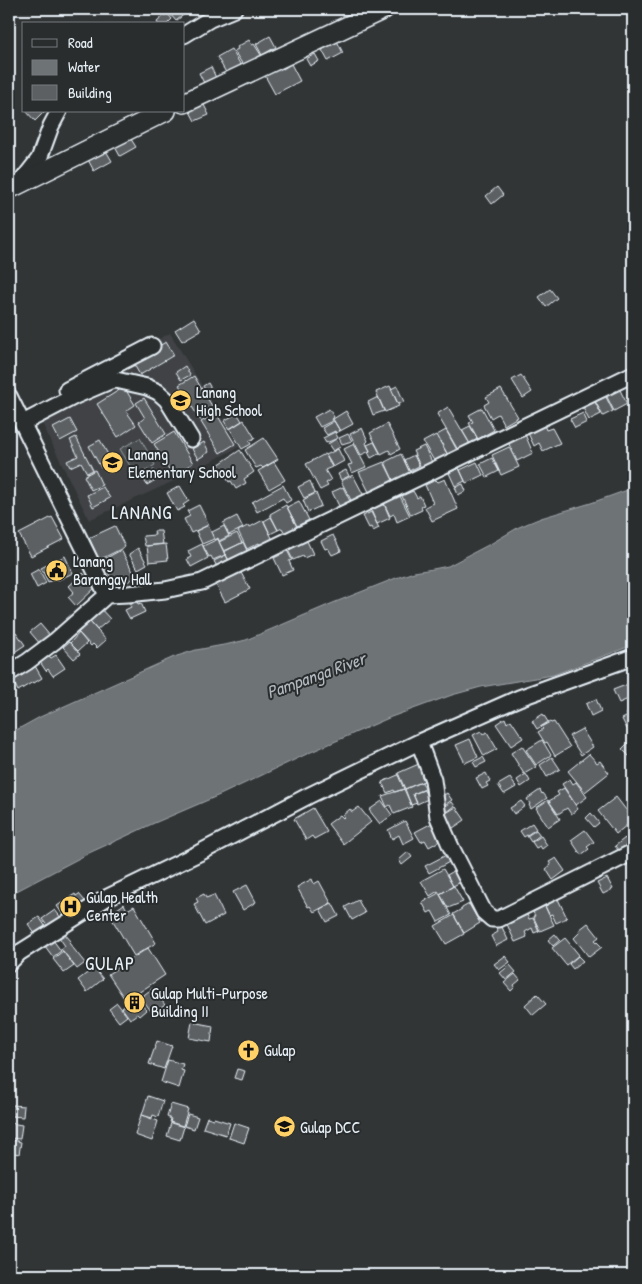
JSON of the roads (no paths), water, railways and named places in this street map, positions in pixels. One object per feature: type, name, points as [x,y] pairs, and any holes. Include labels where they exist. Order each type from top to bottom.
[{"type":"main road","points":[[185,103],[372,11]]},
{"type":"main road","points":[[15,185],[164,112]]},
{"type":"street","points":[[185,34],[210,19],[234,9]]},
{"type":"street","points":[[15,185],[39,158],[58,112]]},
{"type":"street","points":[[21,418],[152,346]]},
{"type":"street","points":[[9,673],[56,641],[107,595],[165,590],[202,582],[633,374]]},
{"type":"street","points":[[21,418],[116,380],[147,387],[158,392],[167,400],[192,439]]},
{"type":"street","points":[[9,396],[107,595]]},
{"type":"street","points":[[9,963],[19,953],[108,897],[199,853],[308,796],[419,742],[518,698],[633,657]]},
{"type":"street","points":[[419,742],[433,780],[438,817],[484,912],[492,920],[499,920],[633,852]]},
{"type":"water","name":"Pampanga River","points":[[633,488],[633,645],[553,675],[481,687],[452,695],[391,717],[91,852],[9,895],[9,734],[40,717],[174,657],[196,650],[246,640],[396,578],[414,572],[448,566],[519,527]]},
{"type":"place","name":"Lanang High School","points":[[180,401]]},
{"type":"place","name":"Lanang Elementary School","points":[[112,463]]},
{"type":"place","name":"Lanang Barangay Hall","points":[[57,570]]},
{"type":"place","name":"Gulap Health Center","points":[[70,906]]},
{"type":"place","name":"Gulap Multi-Purpose Building II","points":[[135,1002]]},
{"type":"place","name":"Gulap","points":[[248,1050]]},
{"type":"place","name":"Gulap DCC","points":[[284,1127]]},
{"type":"district","name":"LANANG","points":[[142,512]]},
{"type":"district","name":"GULAP","points":[[110,963]]}]
